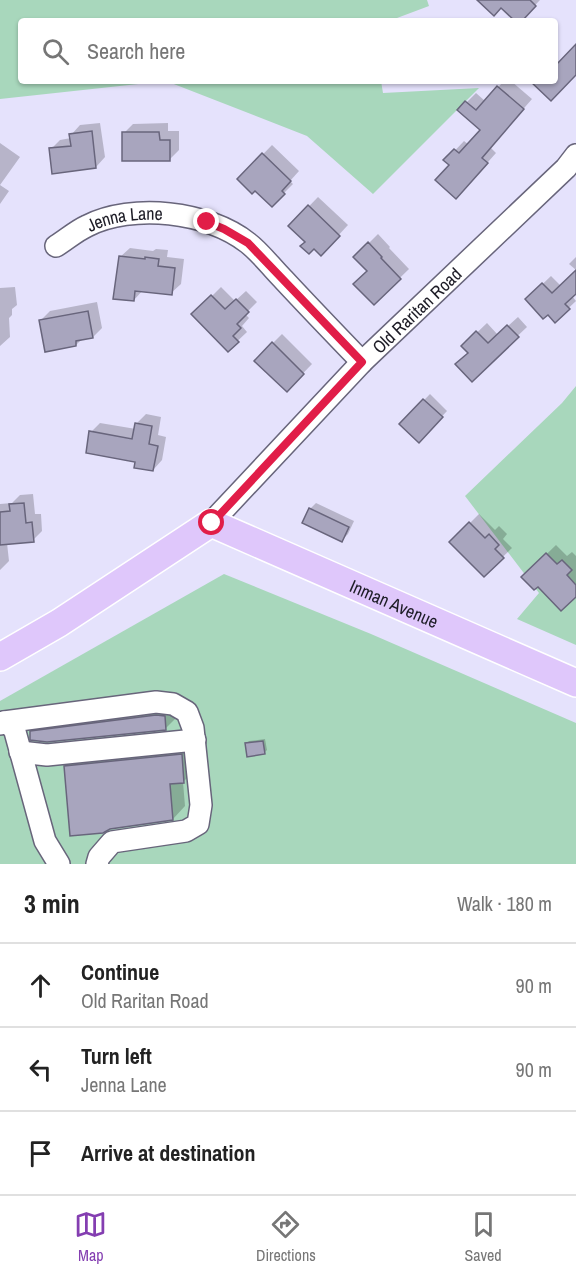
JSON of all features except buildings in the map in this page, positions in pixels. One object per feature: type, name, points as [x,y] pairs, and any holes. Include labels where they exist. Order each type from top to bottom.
[{"type":"main road","name":"Old Raritan Road","points":[[0,657],[59,623],[212,523]]},
{"type":"main road","name":"Inman Avenue","points":[[212,523],[576,682]]},
{"type":"street","name":"Old Raritan Road","points":[[212,523],[362,362],[566,168],[576,155]]},
{"type":"street","name":"Jenna Lane","points":[[56,246],[86,226],[120,216],[155,213],[207,222],[248,243],[362,362]]},
{"type":"street","points":[[2,723],[156,702],[173,704],[187,712],[194,728],[201,805],[198,824],[186,831],[112,842],[99,857],[97,864]]},
{"type":"street","points":[[2,723],[14,728],[45,841],[59,864]]},
{"type":"street","points":[[20,752],[47,755],[195,740]]},
{"type":"street","points":[[27,777],[47,755]]},
{"type":"green space","points":[[0,0],[427,0],[429,6],[397,18],[18,18],[18,84],[138,84],[0,99]]},
{"type":"green space","points":[[174,84],[382,84],[383,93],[479,88],[373,194],[307,136]]},
{"type":"green space","points":[[576,386],[576,645],[517,619],[539,593],[465,496],[562,403]]},
{"type":"green space","points":[[224,574],[371,634],[576,723],[576,864],[0,864],[0,701]]},
{"type":"route","points":[[207,222],[248,243],[362,362],[212,523]]}]
